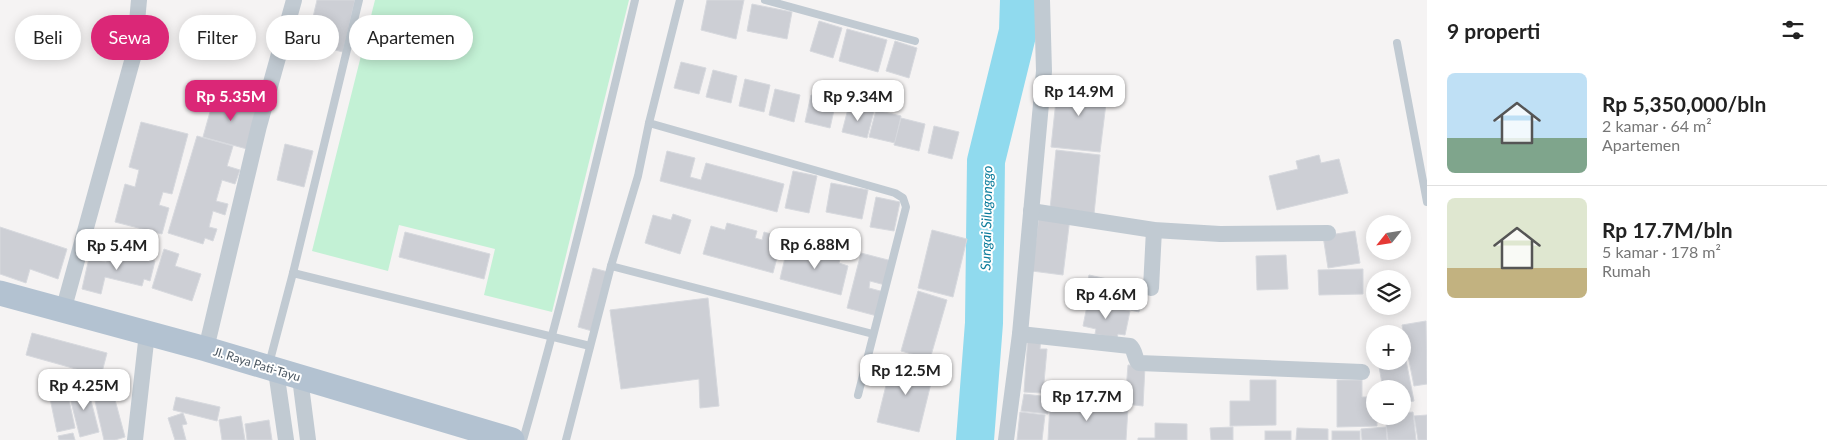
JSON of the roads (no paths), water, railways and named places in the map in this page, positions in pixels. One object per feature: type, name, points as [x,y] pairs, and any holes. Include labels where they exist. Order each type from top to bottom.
[{"type":"main road","name":"Jl. Raya Pati-Tayu","points":[[0,293],[206,349],[512,440]]},
{"type":"street","points":[[63,311],[134,54],[140,0]]},
{"type":"street","points":[[206,349],[259,126],[294,0]]},
{"type":"street","points":[[1006,440],[1020,334],[1044,71],[1042,0]]},
{"type":"street","points":[[1031,211],[1154,230],[1220,234],[1328,232]]},
{"type":"street","points":[[1151,288],[1154,230]]},
{"type":"street","points":[[135,440],[147,333]]},
{"type":"street","points":[[1020,334],[1130,346],[1134,350],[1139,363],[1362,372]]},
{"type":"street","points":[[281,372],[286,440]]},
{"type":"street","points":[[281,372],[308,440]]},
{"type":"lane","points":[[281,372],[293,273],[359,0]]},
{"type":"lane","points":[[523,440],[553,336],[592,184],[634,0]]},
{"type":"lane","points":[[566,440],[611,266],[638,176],[649,123],[680,0]]},
{"type":"lane","points":[[766,0],[915,41]]},
{"type":"lane","points":[[1397,43],[1427,202]]},
{"type":"lane","points":[[649,123],[895,193],[903,198],[906,202],[906,207],[858,395]]},
{"type":"lane","points":[[611,266],[873,334]]},
{"type":"lane","points":[[293,273],[590,346]]},
{"type":"waterway","name":"Sungai Silugonggo","points":[[975,440],[984,323],[986,161],[1018,31],[1019,0]]}]
